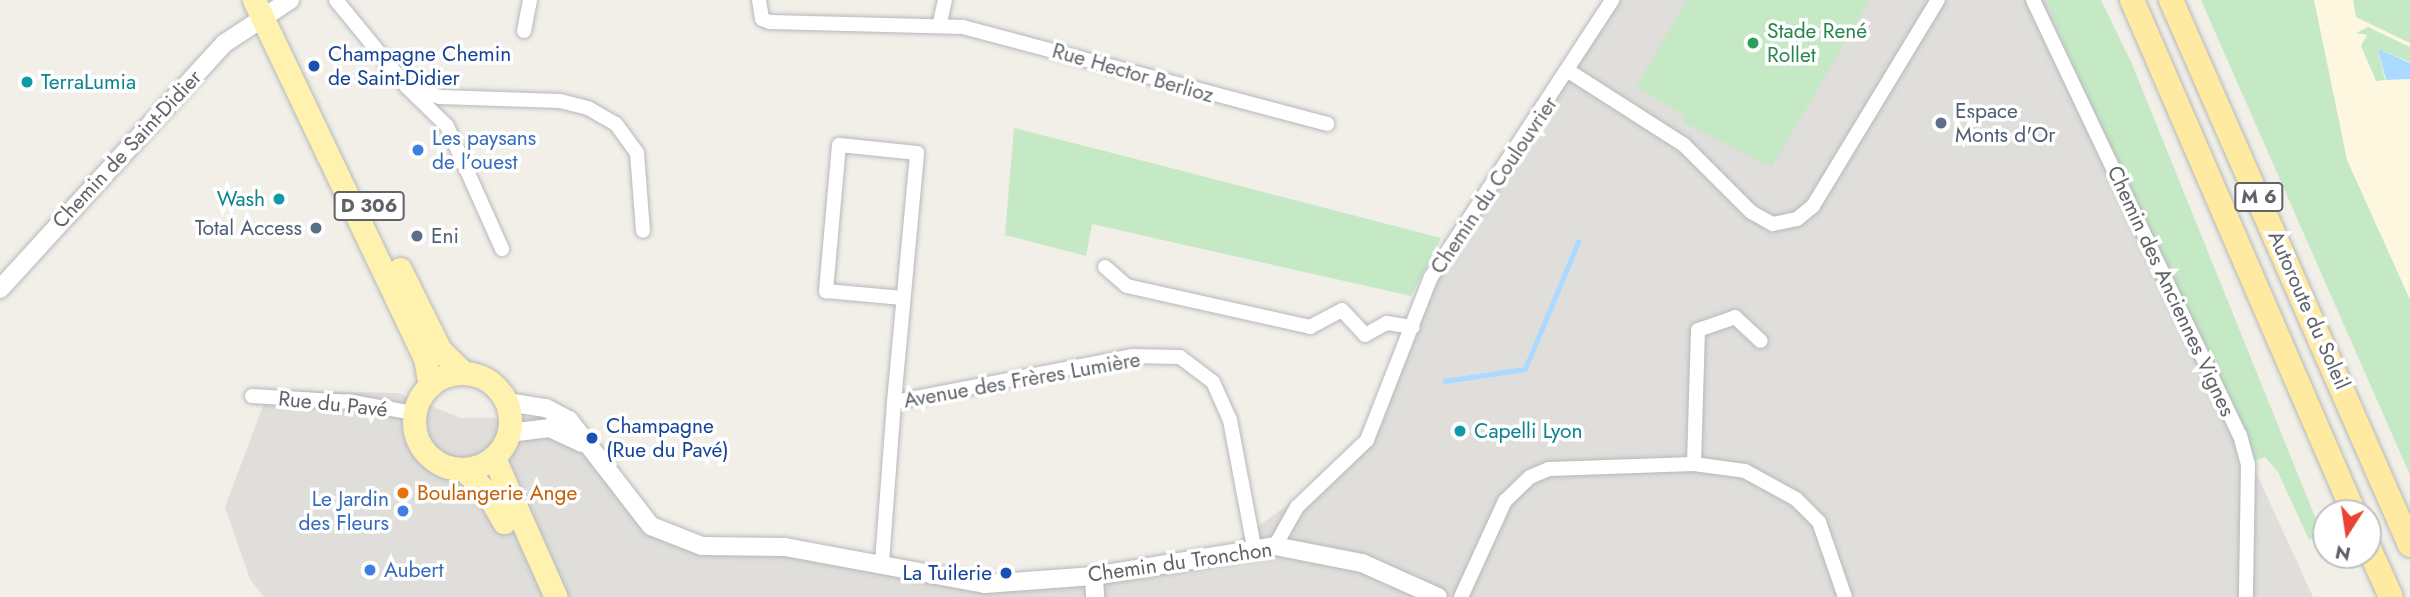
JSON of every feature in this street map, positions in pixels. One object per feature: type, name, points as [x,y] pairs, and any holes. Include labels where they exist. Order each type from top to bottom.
[{"type":"highway","name":"Autoroute du Soleil","points":[[2132,0],[2348,499]]},
{"type":"highway","name":"Autoroute du Soleil","points":[[2171,0],[2348,395],[2410,544]]},
{"type":"highway","points":[[2348,395],[2410,517]]},
{"type":"highway","points":[[2330,461],[2342,499]]},
{"type":"highway","points":[[2366,569],[2375,597]]},
{"type":"highway","points":[[2379,569],[2391,597]]},
{"type":"main road","points":[[270,6],[280,36]]},
{"type":"main road","name":"D 306","points":[[280,36],[440,350],[463,372]]},
{"type":"main road","name":"D 306","points":[[280,36],[425,358],[430,385]]},
{"type":"main road","points":[[463,372],[489,381],[507,402],[509,433],[494,458],[464,470],[442,466],[424,451],[414,414],[430,385],[463,372]]},
{"type":"main road","points":[[494,458],[555,597]]},
{"type":"main road","points":[[464,470],[496,505],[540,597]]},
{"type":"street","points":[[336,0],[407,88],[447,126],[502,249]]},
{"type":"street","points":[[524,31],[530,0]]},
{"type":"street","name":"Rue Hector Berlioz","points":[[759,0],[762,19],[771,22],[940,23],[1327,124]]},
{"type":"street","points":[[940,23],[945,0]]},
{"type":"street","name":"Chemin du Coulouvrier","points":[[1275,546],[1297,507],[1367,440],[1440,262],[1570,72],[1612,0]]},
{"type":"street","points":[[1570,72],[1684,145],[1751,212],[1773,223],[1797,219],[1813,206],[1938,0]]},
{"type":"street","name":"Chemin des Anciennes Vignes","points":[[2033,0],[2240,435],[2249,464],[2246,597]]},
{"type":"street","name":"Chemin de Saint-Didier","points":[[0,289],[225,43],[270,6]]},
{"type":"street","points":[[407,88],[440,97],[560,101],[588,108],[616,124],[637,153],[643,231]]},
{"type":"street","points":[[894,402],[917,153],[839,145],[826,291],[903,298]]},
{"type":"street","points":[[1105,267],[1127,286],[1310,327],[1342,310],[1365,335],[1387,323],[1413,327]]},
{"type":"street","points":[[1694,464],[1698,330],[1735,317],[1761,341]]},
{"type":"street","name":"Avenue des Frères Lumière","points":[[882,562],[894,402],[1132,356],[1180,357],[1213,382],[1230,420],[1254,547]]},
{"type":"street","name":"Rue du Pavé","points":[[252,396],[352,402],[414,414]]},
{"type":"street","name":"Chemin du Tronchon","points":[[507,402],[546,408],[569,420],[582,443],[651,526],[676,540],[785,547],[882,562],[985,584],[1094,576],[1254,547],[1275,546],[1362,563],[1438,597]]},
{"type":"street","name":"Chemin du Tronchon","points":[[509,433],[550,428],[582,443]]},
{"type":"street","points":[[1461,597],[1505,501],[1530,477],[1549,469],[1694,464],[1745,471],[1796,499],[1819,522],[1845,597]]},
{"type":"street","points":[[1094,576],[1095,597]]},
{"type":"shaded area","points":[[1613,0],[2046,0],[2099,128],[2313,597],[264,597],[250,579],[225,507],[269,390],[398,393],[461,418],[549,417],[676,540],[882,562],[990,587],[1222,552],[1367,448],[1380,428],[1443,265],[1545,116]]},
{"type":"shaded area","points":[[2314,0],[2410,0],[2410,300],[2347,160]]},
{"type":"green space","name":"Stade René Rollet","points":[[1687,0],[1870,0],[1772,167],[1683,122],[1686,116],[1636,87]]},
{"type":"green space","points":[[2046,0],[2101,0],[2132,64],[2312,509],[2312,539],[2309,540],[2278,472],[2265,457],[2253,461],[2099,128]]},
{"type":"green space","points":[[2201,0],[2314,0],[2347,160],[2410,300],[2410,475]]},
{"type":"green space","points":[[2353,0],[2410,0],[2410,43],[2356,17]]},
{"type":"green space","points":[[2368,27],[2410,47],[2410,62],[2378,49],[2385,80],[2376,81],[2361,46],[2367,35],[2356,33]]},
{"type":"green space","points":[[1014,128],[1441,238],[1411,296],[1092,224],[1086,256],[1005,235]]},
{"type":"water","points":[[2378,49],[2410,63],[2410,79],[2386,80]]},
{"type":"waterway","points":[[1445,381],[1525,369],[1578,242]]},
{"type":"place","name":"Stade René Rollet","points":[[1753,43]]},
{"type":"place","name":"Champagne Chemin de Saint-Didier","points":[[314,66]]},
{"type":"place","name":"TerraLumia","points":[[27,82]]},
{"type":"place","name":"Espace Monts d'Or","points":[[1941,123]]},
{"type":"place","name":"Les paysans de l’ouest","points":[[418,150]]},
{"type":"place","name":"Wash","points":[[279,199]]},
{"type":"place","name":"Total Access","points":[[316,228]]},
{"type":"place","name":"Eni","points":[[417,236]]},
{"type":"place","name":"Capelli Lyon","points":[[1460,431]]},
{"type":"place","name":"Champagne (Rue du Pavé)","points":[[592,438]]},
{"type":"place","name":"Boulangerie Ange","points":[[403,493]]},
{"type":"place","name":"Le Jardin des Fleurs","points":[[403,511]]},
{"type":"place","name":"Aubert","points":[[370,570]]},
{"type":"place","name":"La Tuilerie","points":[[1006,573]]}]
